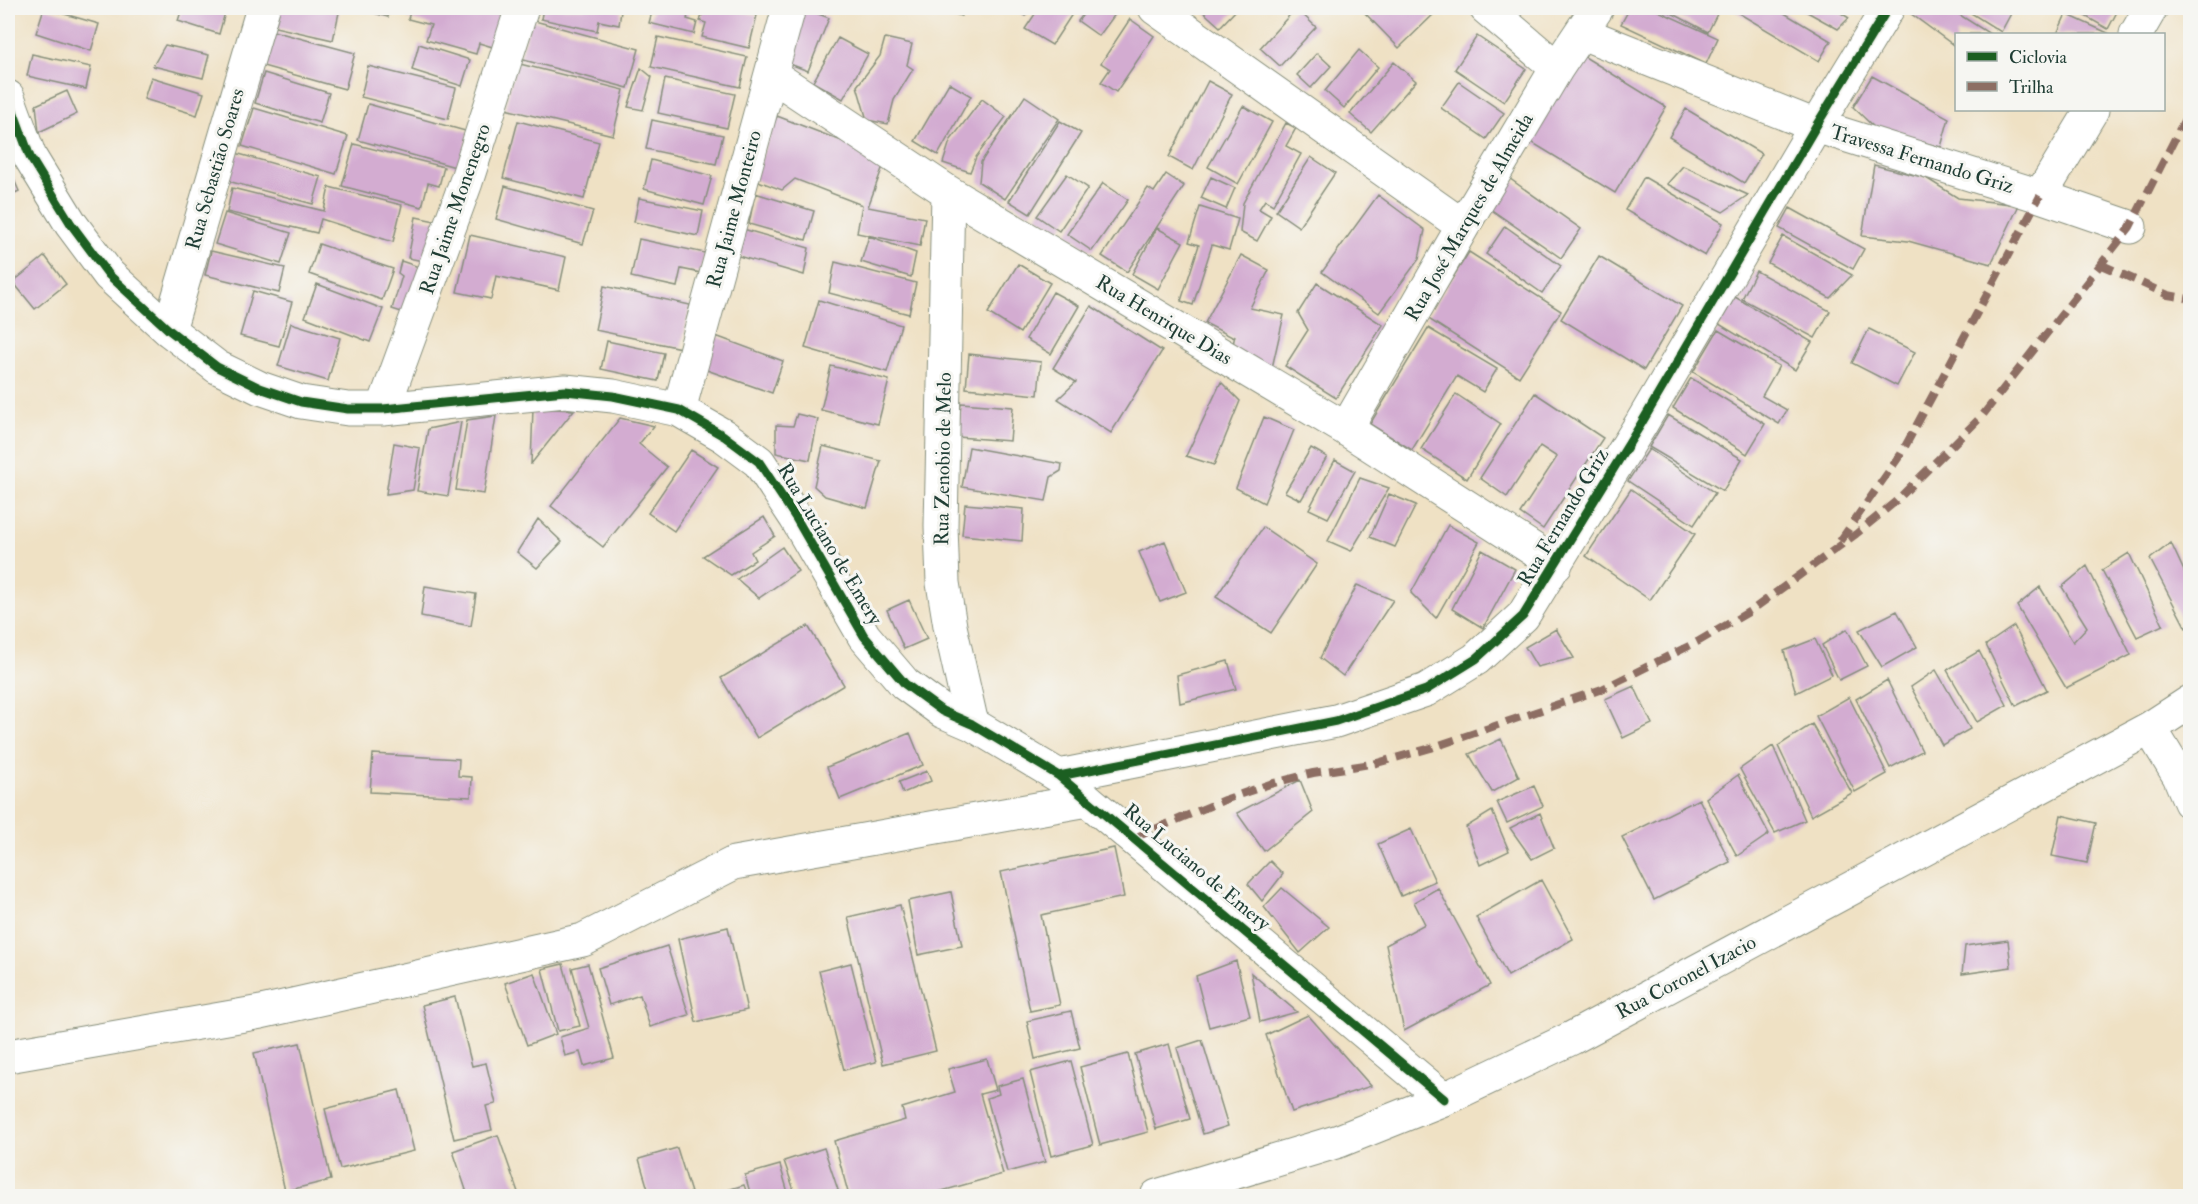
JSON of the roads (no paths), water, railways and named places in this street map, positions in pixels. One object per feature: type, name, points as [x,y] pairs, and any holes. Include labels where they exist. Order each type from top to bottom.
[{"type":"street","name":"Rua Sebastião Soares","points":[[169,330],[263,8]]},
{"type":"street","name":"Rua Jaime Monenegro","points":[[383,409],[466,182],[522,8]]},
{"type":"street","name":"Rua Jaime Monteiro","points":[[679,410],[789,8]]},
{"type":"street","points":[[1155,8],[1463,226]]},
{"type":"street","points":[[1486,8],[1557,68]]},
{"type":"street","name":"Rua Fernando Griz","points":[[1059,776],[1336,721],[1426,690],[1476,659],[1523,616],[1888,8]]},
{"type":"street","points":[[2137,33],[2151,8]]},
{"type":"street","name":"Rua José Marques de Almeida","points":[[1346,429],[1463,226],[1557,68],[1589,20]]},
{"type":"street","name":"Travessa Fernando Griz","points":[[1589,20],[1816,126],[2040,196],[2130,227]]},
{"type":"street","name":"Rua Henrique Dias","points":[[771,75],[948,192],[1346,429],[1556,564]]},
{"type":"street","name":"Rua Luciano de Emery","points":[[8,96],[30,157],[71,224],[109,275],[169,330],[217,367],[260,388],[301,402],[348,409],[383,409],[565,391],[613,396],[679,410],[724,436],[759,462],[796,518],[864,636],[905,684],[942,711],[972,724],[1059,776],[1444,1100]]},
{"type":"street","points":[[2040,196],[2091,111]]},
{"type":"street","name":"Rua Zenobio de Melo","points":[[948,192],[941,526],[943,583],[950,626],[972,724]]},
{"type":"street","name":"Rua Coronel Izacio","points":[[1157,1197],[1339,1141],[1444,1100],[1572,1038],[2150,728],[2190,702]]},
{"type":"street","points":[[2150,728],[2179,777],[2190,802]]},
{"type":"street","points":[[8,1056],[261,1012],[583,940],[734,863],[1088,800]]}]
